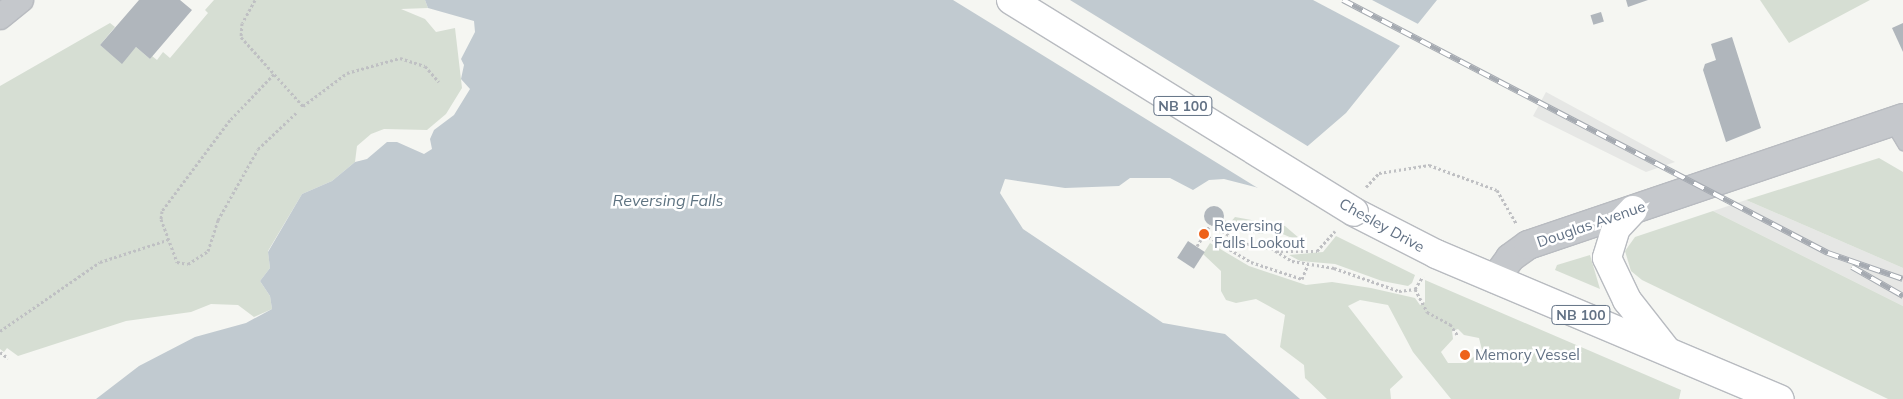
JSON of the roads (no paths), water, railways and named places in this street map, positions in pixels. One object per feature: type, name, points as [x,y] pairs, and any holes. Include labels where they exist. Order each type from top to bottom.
[{"type":"main road","name":"Chesley Drive","points":[[1011,0],[1353,208],[1436,254],[1780,399]]},
{"type":"main road","points":[[1633,210],[1616,228],[1607,258],[1627,300],[1667,352]]},
{"type":"street","points":[[0,17],[21,0]]},
{"type":"street","name":"Douglas Avenue","points":[[1495,278],[1510,258],[1528,245],[1700,187],[1899,128]]},
{"type":"water","name":"Reversing Falls","points":[[425,0],[1437,0],[1346,113],[1259,188],[1224,179],[1209,180],[1193,190],[1170,178],[1130,178],[1119,186],[1065,188],[1005,179],[1000,193],[1023,229],[1163,323],[1225,334],[1300,399],[96,399],[139,366],[195,337],[246,323],[272,309],[270,296],[260,281],[270,268],[268,252],[302,194],[332,181],[355,162],[367,159],[387,142],[397,142],[424,154],[432,149],[430,139],[434,130],[454,115],[470,89],[461,79],[464,65],[461,59],[475,32],[474,21],[428,8]]},
{"type":"railway","points":[[1343,0],[1828,253],[1903,279]]},
{"type":"railway","points":[[1852,267],[1903,296]]},
{"type":"place","name":"Reversing Falls Lookout","points":[[1204,234]]},
{"type":"place","name":"Memory Vessel","points":[[1465,355]]}]
